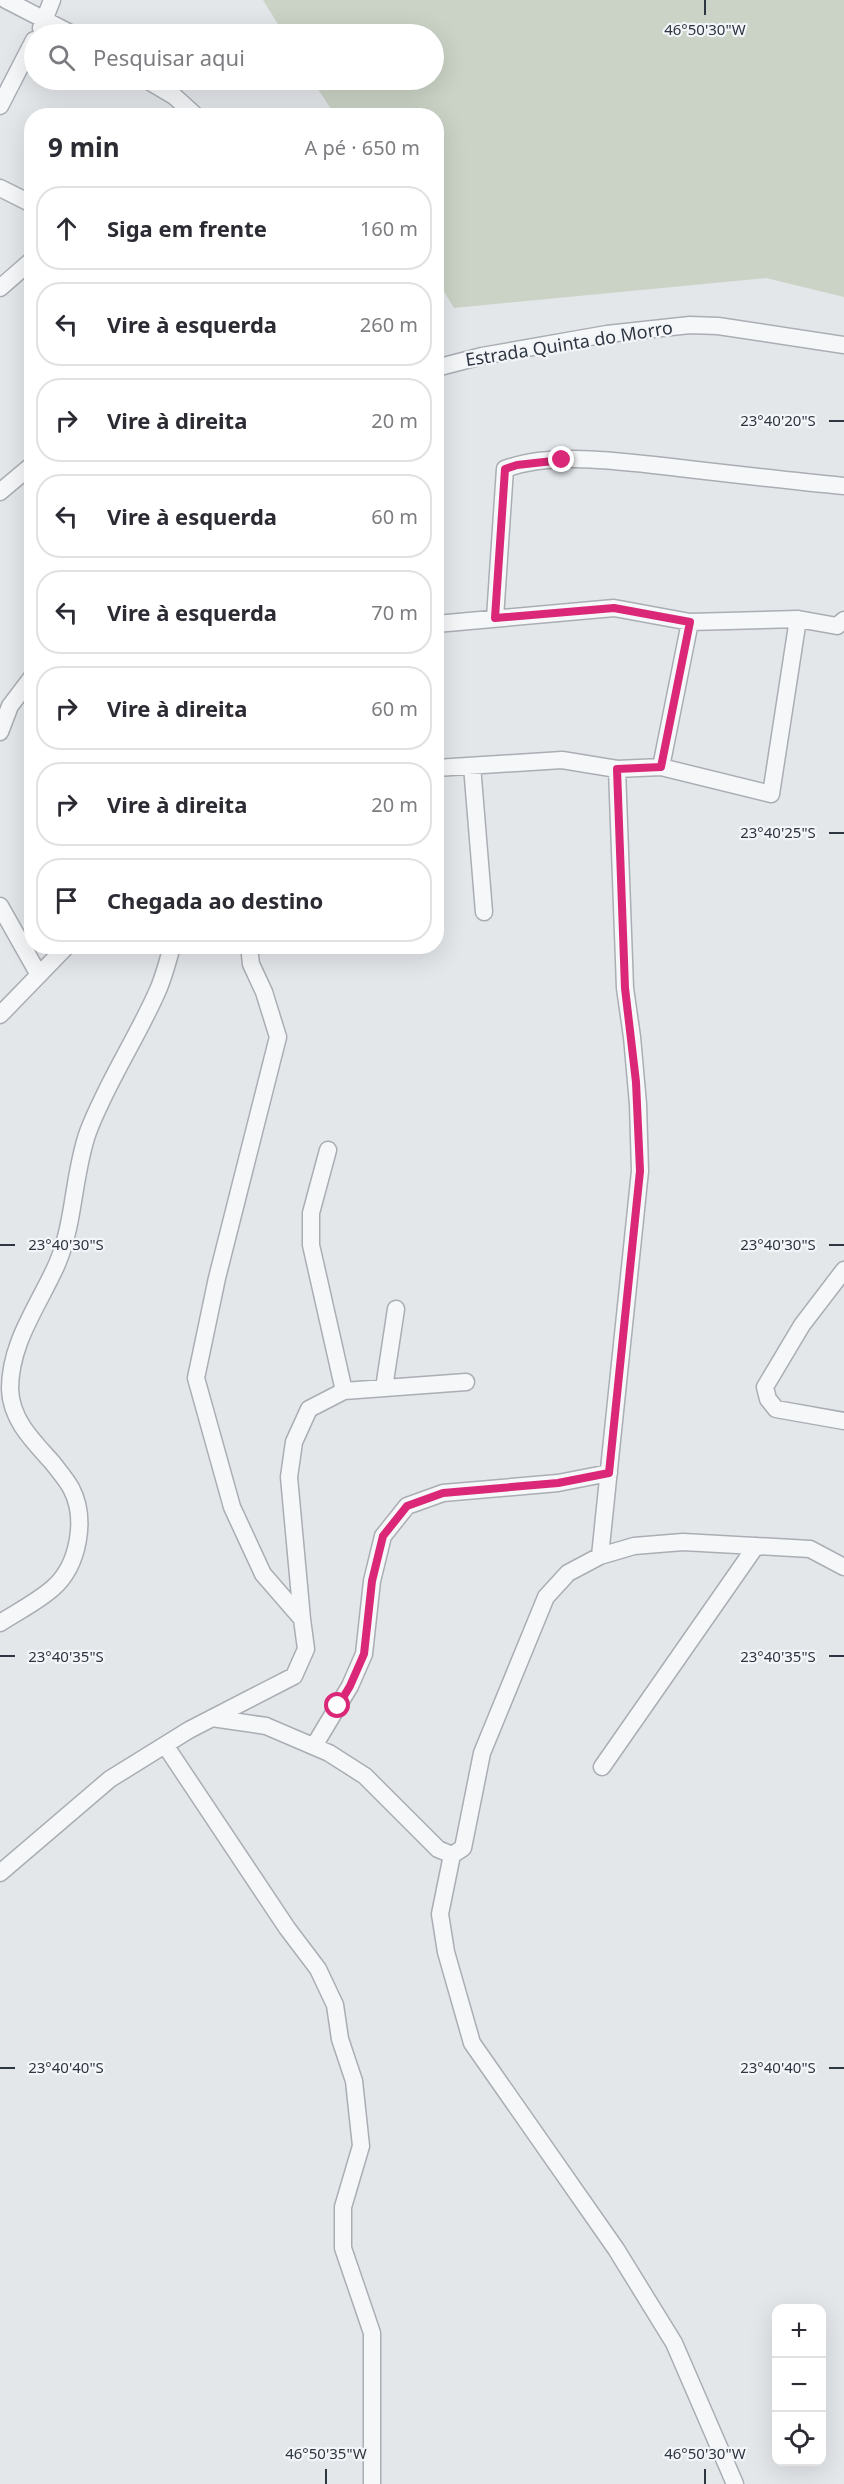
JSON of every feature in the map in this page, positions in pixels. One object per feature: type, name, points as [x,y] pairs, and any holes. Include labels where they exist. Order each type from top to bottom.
[{"type":"street","points":[[6,0],[55,24]]},
{"type":"street","points":[[43,24],[52,0]]},
{"type":"street","points":[[0,106],[24,59]]},
{"type":"street","points":[[164,90],[187,108]]},
{"type":"street","points":[[0,188],[24,200]]},
{"type":"street","points":[[0,288],[24,267]]},
{"type":"street","name":"Estrada Quinta do Morro","points":[[444,366],[482,356],[573,340],[690,325],[718,326],[844,345]]},
{"type":"street","points":[[495,618],[505,469],[517,465],[562,460],[627,463],[844,486]]},
{"type":"street","points":[[0,492],[24,472]]},
{"type":"street","points":[[444,623],[614,608],[690,622],[798,619],[837,626],[844,620]]},
{"type":"street","points":[[444,768],[562,760],[617,769],[661,767],[771,794],[798,619]]},
{"type":"street","points":[[661,767],[690,622]]},
{"type":"street","points":[[0,732],[10,706],[24,688]]},
{"type":"street","points":[[472,766],[484,912]]},
{"type":"street","points":[[600,1556],[640,1171],[636,1082],[625,988],[617,769]]},
{"type":"street","points":[[0,906],[24,948]]},
{"type":"street","points":[[27,954],[39,975]]},
{"type":"street","points":[[0,1016],[59,954]]},
{"type":"street","points":[[0,1623],[53,1588],[74,1558],[78,1528],[77,1504],[71,1488],[54,1464],[27,1436],[13,1408],[10,1390],[13,1364],[25,1325],[58,1262],[66,1235],[80,1157],[88,1132],[111,1077],[133,1042],[159,987],[169,954]]},
{"type":"street","points":[[250,954],[251,964],[264,992],[278,1037],[217,1278],[195,1378],[232,1507],[263,1574],[302,1619]]},
{"type":"street","points":[[328,1150],[311,1213],[311,1245],[344,1390]]},
{"type":"street","points":[[844,1270],[802,1325],[765,1387],[768,1400],[776,1409],[844,1421]]},
{"type":"street","points":[[384,1388],[396,1309]]},
{"type":"street","points":[[0,1873],[110,1779],[212,1718],[294,1676],[306,1649],[289,1477],[294,1442],[309,1409],[344,1390],[466,1382]]},
{"type":"street","points":[[314,1746],[350,1686],[364,1654],[372,1581],[383,1536],[407,1506],[443,1493],[558,1483],[609,1473]]},
{"type":"street","points":[[735,2484],[674,2343],[616,2249],[472,2043],[446,1952],[440,1914],[452,1855],[463,1848],[482,1753],[546,1597],[568,1573],[600,1556],[634,1546],[683,1542],[810,1549],[844,1567]]},
{"type":"street","points":[[602,1767],[756,1546]]},
{"type":"street","points":[[212,1718],[266,1726],[314,1746],[365,1776],[438,1849],[452,1855]]},
{"type":"street","points":[[165,1745],[287,1928],[318,1969],[335,2005],[340,2039],[354,2081],[361,2146],[343,2207],[343,2248],[372,2333],[372,2484]]},
{"type":"shaded area","points":[[263,0],[844,0],[844,297],[766,278],[454,308],[444,292],[444,108],[330,108],[319,90],[444,90],[444,24],[278,24]]},
{"type":"route","points":[[338,1706],[364,1654],[372,1581],[383,1536],[407,1506],[443,1493],[558,1483],[609,1473],[640,1171],[638,1104],[625,988],[617,769],[661,767],[690,622],[614,608],[495,618],[505,469],[517,465],[562,460]]}]
